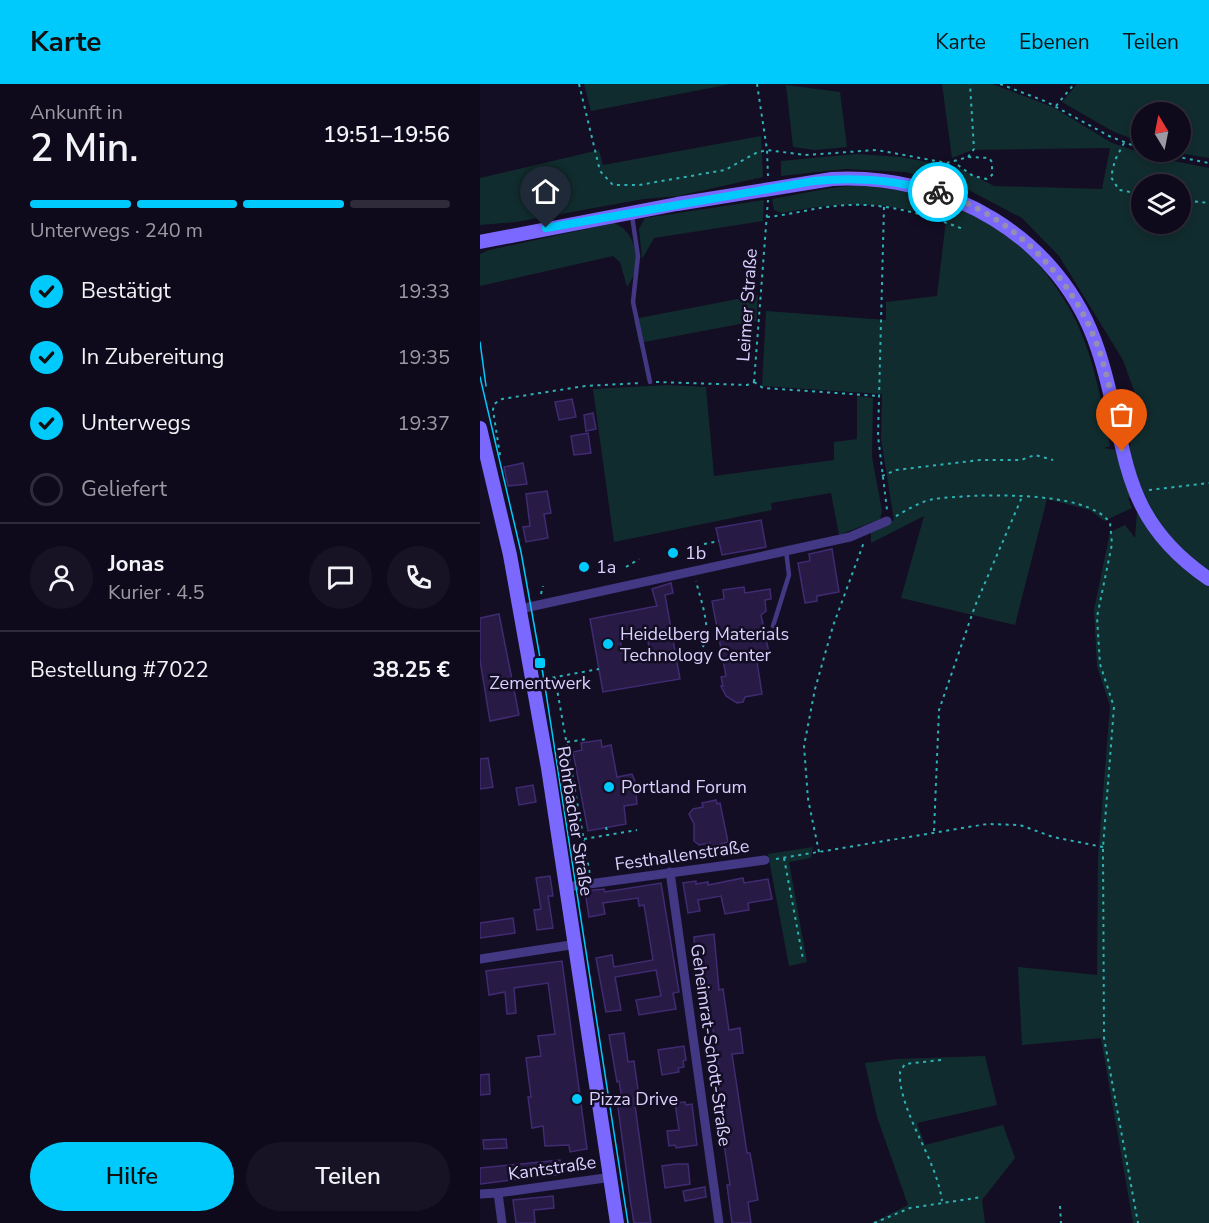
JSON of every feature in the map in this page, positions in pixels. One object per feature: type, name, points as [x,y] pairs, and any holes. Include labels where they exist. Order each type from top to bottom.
[{"type":"main road","points":[[482,242],[787,185],[850,178],[914,185],[974,207],[1011,230],[1030,246],[1062,282],[1081,309],[1092,332],[1107,377],[1126,471],[1145,513],[1168,544],[1209,579]]},
{"type":"main road","name":"Rohrbacher Straße","points":[[480,428],[510,555],[520,609],[577,944],[617,1223]]},
{"type":"street","points":[[520,609],[693,569],[850,537],[887,521]]},
{"type":"street","name":"Festhallenstraße","points":[[567,887],[765,860]]},
{"type":"street","name":"Geheimrat-Schott-Straße","points":[[670,872],[719,1223]]},
{"type":"street","points":[[480,959],[577,944]]},
{"type":"street","name":"Kantstraße","points":[[480,1194],[612,1177]]},
{"type":"street","points":[[498,1193],[502,1223]]},
{"type":"lane","points":[[631,213],[638,256],[633,302],[650,382]]},
{"type":"lane","points":[[773,626],[789,575],[786,550]]},
{"type":"path","points":[[579,84],[600,171],[613,186],[649,184],[725,170],[767,150],[805,155],[877,150],[954,163],[980,179],[987,179],[992,175],[992,162],[988,158],[968,157],[954,163]]},
{"type":"path","points":[[758,84],[767,150],[768,184]]},
{"type":"path","points":[[968,157],[974,149],[970,84]]},
{"type":"path","points":[[1000,84],[1056,106],[1131,145]]},
{"type":"path","points":[[1056,106],[1074,84]]},
{"type":"path","points":[[1124,143],[1115,160],[1111,177],[1119,190],[1131,192]]},
{"type":"path","points":[[1191,159],[1209,163]]},
{"type":"path","name":"Leimer Straße","points":[[496,430],[494,404],[502,399],[585,386],[650,382],[747,385],[754,382],[768,195]]},
{"type":"path","points":[[1191,201],[1209,203]]},
{"type":"path","points":[[767,217],[837,206],[884,207],[925,214],[963,229]]},
{"type":"path","points":[[884,207],[878,436],[887,521],[932,500],[1050,497],[1085,505],[1100,513],[1110,523],[1112,544],[1097,617],[1100,664],[1114,707],[1103,847],[1104,1038],[1138,1223]]},
{"type":"path","points":[[754,382],[763,388],[880,396]]},
{"type":"path","points":[[882,476],[896,470],[980,460],[1021,460],[1035,455],[1053,460]]},
{"type":"path","points":[[1153,489],[1209,483]]},
{"type":"path","points":[[934,831],[939,710],[975,606],[1022,497]]},
{"type":"path","points":[[819,852],[808,799],[804,746],[815,689],[833,626],[869,530]]},
{"type":"path","points":[[704,544],[719,541]]},
{"type":"path","points":[[626,567],[639,559]]},
{"type":"path","points":[[676,658],[697,653],[704,646],[707,637],[693,569]]},
{"type":"path","points":[[592,884],[567,742],[553,678],[599,669]]},
{"type":"path","points":[[567,742],[587,739]]},
{"type":"path","points":[[765,860],[934,831],[1002,824],[1103,847]]},
{"type":"path","points":[[606,827],[608,835]]},
{"type":"path","points":[[584,839],[637,830]]},
{"type":"path","points":[[784,858],[803,959]]},
{"type":"path","points":[[941,1060],[905,1064],[900,1072],[900,1081],[921,1146],[939,1186],[942,1201]]},
{"type":"path","points":[[874,1223],[901,1211],[942,1201],[981,1197]]},
{"type":"path","points":[[1060,1206],[1061,1223]]},
{"type":"green space","points":[[584,84],[731,84],[591,111]]},
{"type":"green space","points":[[942,84],[992,84],[1053,107],[1112,143],[1131,149],[1131,162],[1179,162],[1209,168],[1209,1223],[1133,1223],[1101,1038],[1022,1045],[1018,967],[1097,975],[1098,857],[1110,706],[1097,666],[1094,610],[1110,532],[1125,525],[1135,538],[1138,498],[1128,498],[1132,508],[1104,521],[1090,510],[1047,499],[1015,625],[901,598],[924,516],[871,543],[871,532],[894,520],[881,439],[882,394],[762,386],[766,311],[886,320],[886,302],[937,296],[946,220],[905,209],[865,205],[824,206],[782,213],[774,210],[772,199],[854,185],[897,188],[930,196],[964,209],[1008,234],[1028,252],[1064,300],[1077,323],[1089,353],[1110,446],[1104,448],[1129,452],[1137,399],[1123,360],[1059,256],[1022,218],[965,188],[905,172],[845,169],[781,176],[781,161],[856,154],[901,157],[959,168],[994,186],[1102,189],[1110,148],[972,150],[952,158]]},
{"type":"green space","points":[[1077,84],[1209,84],[1209,158],[1191,155],[1191,102],[1131,102],[1131,138],[1114,132],[1062,102]]},
{"type":"green space","points":[[786,85],[840,92],[847,147],[815,150],[793,147]]},
{"type":"green space","points":[[761,136],[763,177],[678,196],[644,199],[516,222],[480,225],[480,178],[599,150],[603,165]]},
{"type":"green space","points":[[764,200],[763,221],[654,238],[642,259],[639,229],[645,218]]},
{"type":"green space","points":[[614,223],[625,230],[635,248],[636,269],[627,287],[620,262],[613,256],[480,286],[480,254],[489,250]]},
{"type":"green space","points":[[758,295],[756,321],[639,343],[634,319]]},
{"type":"green space","points":[[667,385],[706,387],[714,476],[834,460],[834,442],[857,439],[857,396],[873,398],[872,457],[882,511],[880,519],[839,535],[831,493],[771,503],[772,510],[614,542],[593,389]]},
{"type":"green space","points":[[813,847],[811,858],[789,862],[807,962],[789,966],[768,854]]},
{"type":"green space","points":[[985,1056],[997,1105],[917,1123],[925,1145],[1003,1125],[1015,1158],[982,1200],[985,1223],[872,1223],[908,1205],[877,1117],[865,1063],[896,1059]]},
{"type":"building","points":[[572,399],[576,417],[559,420],[555,402]]},
{"type":"building","points":[[593,413],[596,429],[586,431],[584,415]]},
{"type":"building","points":[[588,433],[591,453],[574,455],[571,436]]},
{"type":"building","points":[[523,463],[527,484],[508,486],[504,467]]},
{"type":"building","points":[[547,491],[551,513],[544,514],[548,538],[526,542],[523,527],[530,526],[526,494]]},
{"type":"building","points":[[761,520],[766,547],[722,555],[716,528]]},
{"type":"building","points":[[832,549],[839,592],[817,596],[817,601],[805,603],[798,563],[810,561],[809,554]]},
{"type":"building","name":"Heidelberg Materials Technology Center","points":[[671,583],[673,593],[665,595],[680,679],[603,692],[590,619],[657,606],[652,589]],"holes":[[[646,633],[650,651],[623,656],[620,638]]]},
{"type":"building","points":[[744,587],[745,593],[770,589],[771,599],[765,600],[766,611],[761,615],[769,653],[756,655],[762,694],[745,697],[743,702],[737,703],[726,696],[721,686],[723,686],[721,677],[726,676],[712,601],[724,599],[723,590]]},
{"type":"building","points":[[499,614],[519,715],[490,721],[480,660],[480,618]]},
{"type":"building","name":"Portland Forum","points":[[601,740],[602,747],[611,745],[617,777],[632,774],[639,791],[636,792],[637,804],[624,806],[626,824],[588,831],[573,752],[582,750],[581,743]]},
{"type":"building","points":[[488,758],[493,787],[480,789],[480,759]]},
{"type":"building","points":[[533,785],[536,802],[519,805],[516,788]]},
{"type":"building","points":[[716,800],[717,804],[720,803],[728,842],[711,847],[710,843],[699,845],[694,841],[694,824],[689,814],[693,809],[703,807],[702,803]]},
{"type":"building","points":[[550,876],[553,896],[548,896],[553,928],[537,930],[534,910],[541,909],[536,878]]},
{"type":"building","points":[[743,878],[744,883],[768,879],[772,899],[748,903],[749,910],[725,914],[721,896],[698,900],[700,911],[688,913],[683,883],[696,881],[696,884],[708,882],[708,885]]},
{"type":"building","points":[[661,883],[679,992],[673,993],[676,1009],[639,1015],[636,1000],[661,996],[656,970],[615,977],[621,1010],[606,1012],[596,958],[612,955],[614,967],[653,960],[644,905],[639,906],[638,898],[603,903],[605,914],[589,917],[585,891],[604,889],[605,892]]},
{"type":"building","points":[[513,918],[515,933],[480,938],[480,923]]},
{"type":"building","points":[[714,934],[719,990],[723,989],[729,1030],[740,1028],[743,1053],[732,1054],[747,1153],[750,1153],[758,1200],[748,1202],[751,1223],[732,1223],[727,1185],[730,1185],[713,1069],[719,1068],[712,1023],[703,1025],[698,993],[694,937]]},
{"type":"building","points":[[562,961],[587,1149],[570,1152],[569,1145],[545,1146],[543,1126],[532,1128],[526,1058],[541,1056],[538,1036],[555,1034],[548,983],[514,988],[516,1013],[507,1014],[505,992],[489,995],[486,971]]},
{"type":"building","points":[[624,1033],[628,1062],[634,1061],[639,1097],[634,1098],[651,1223],[634,1223],[631,1205],[617,1100],[622,1099],[609,1035]]},
{"type":"building","points":[[684,1046],[686,1060],[683,1061],[684,1067],[678,1068],[679,1072],[662,1075],[658,1050]]},
{"type":"building","points":[[489,1074],[490,1094],[480,1095],[480,1075]]},
{"type":"building","points":[[685,1102],[686,1105],[692,1104],[697,1145],[676,1148],[675,1145],[669,1146],[667,1131],[679,1130],[675,1103]]},
{"type":"building","points":[[506,1139],[507,1148],[484,1149],[483,1140]]},
{"type":"building","points":[[560,1160],[562,1174],[480,1184],[480,1168]]},
{"type":"building","points":[[688,1164],[690,1184],[665,1188],[662,1166]]},
{"type":"building","points":[[705,1187],[706,1197],[685,1201],[683,1191]]},
{"type":"building","points":[[553,1196],[554,1208],[534,1210],[535,1223],[516,1223],[513,1200]]},
{"type":"tram line","points":[[480,342],[486,386]]},
{"type":"tram line","points":[[480,377],[521,552],[544,680],[628,1223]]},
{"type":"way so far","points":[[938,192],[963,201],[1011,230],[1030,246],[1062,282],[1081,309],[1092,332],[1107,377],[1122,451]]},
{"type":"place","name":"1b","points":[[673,553]]},
{"type":"place","name":"1a","points":[[584,567]]},
{"type":"place","name":"Heidelberg Materials Technology Center","points":[[608,644]]},
{"type":"place","name":"Zementwerk","points":[[540,663]]},
{"type":"place","name":"Portland Forum","points":[[609,787]]},
{"type":"place","name":"Pizza Drive","points":[[577,1099]]},
{"type":"route","points":[[546,228],[814,181],[850,178],[914,185],[938,192]]}]
